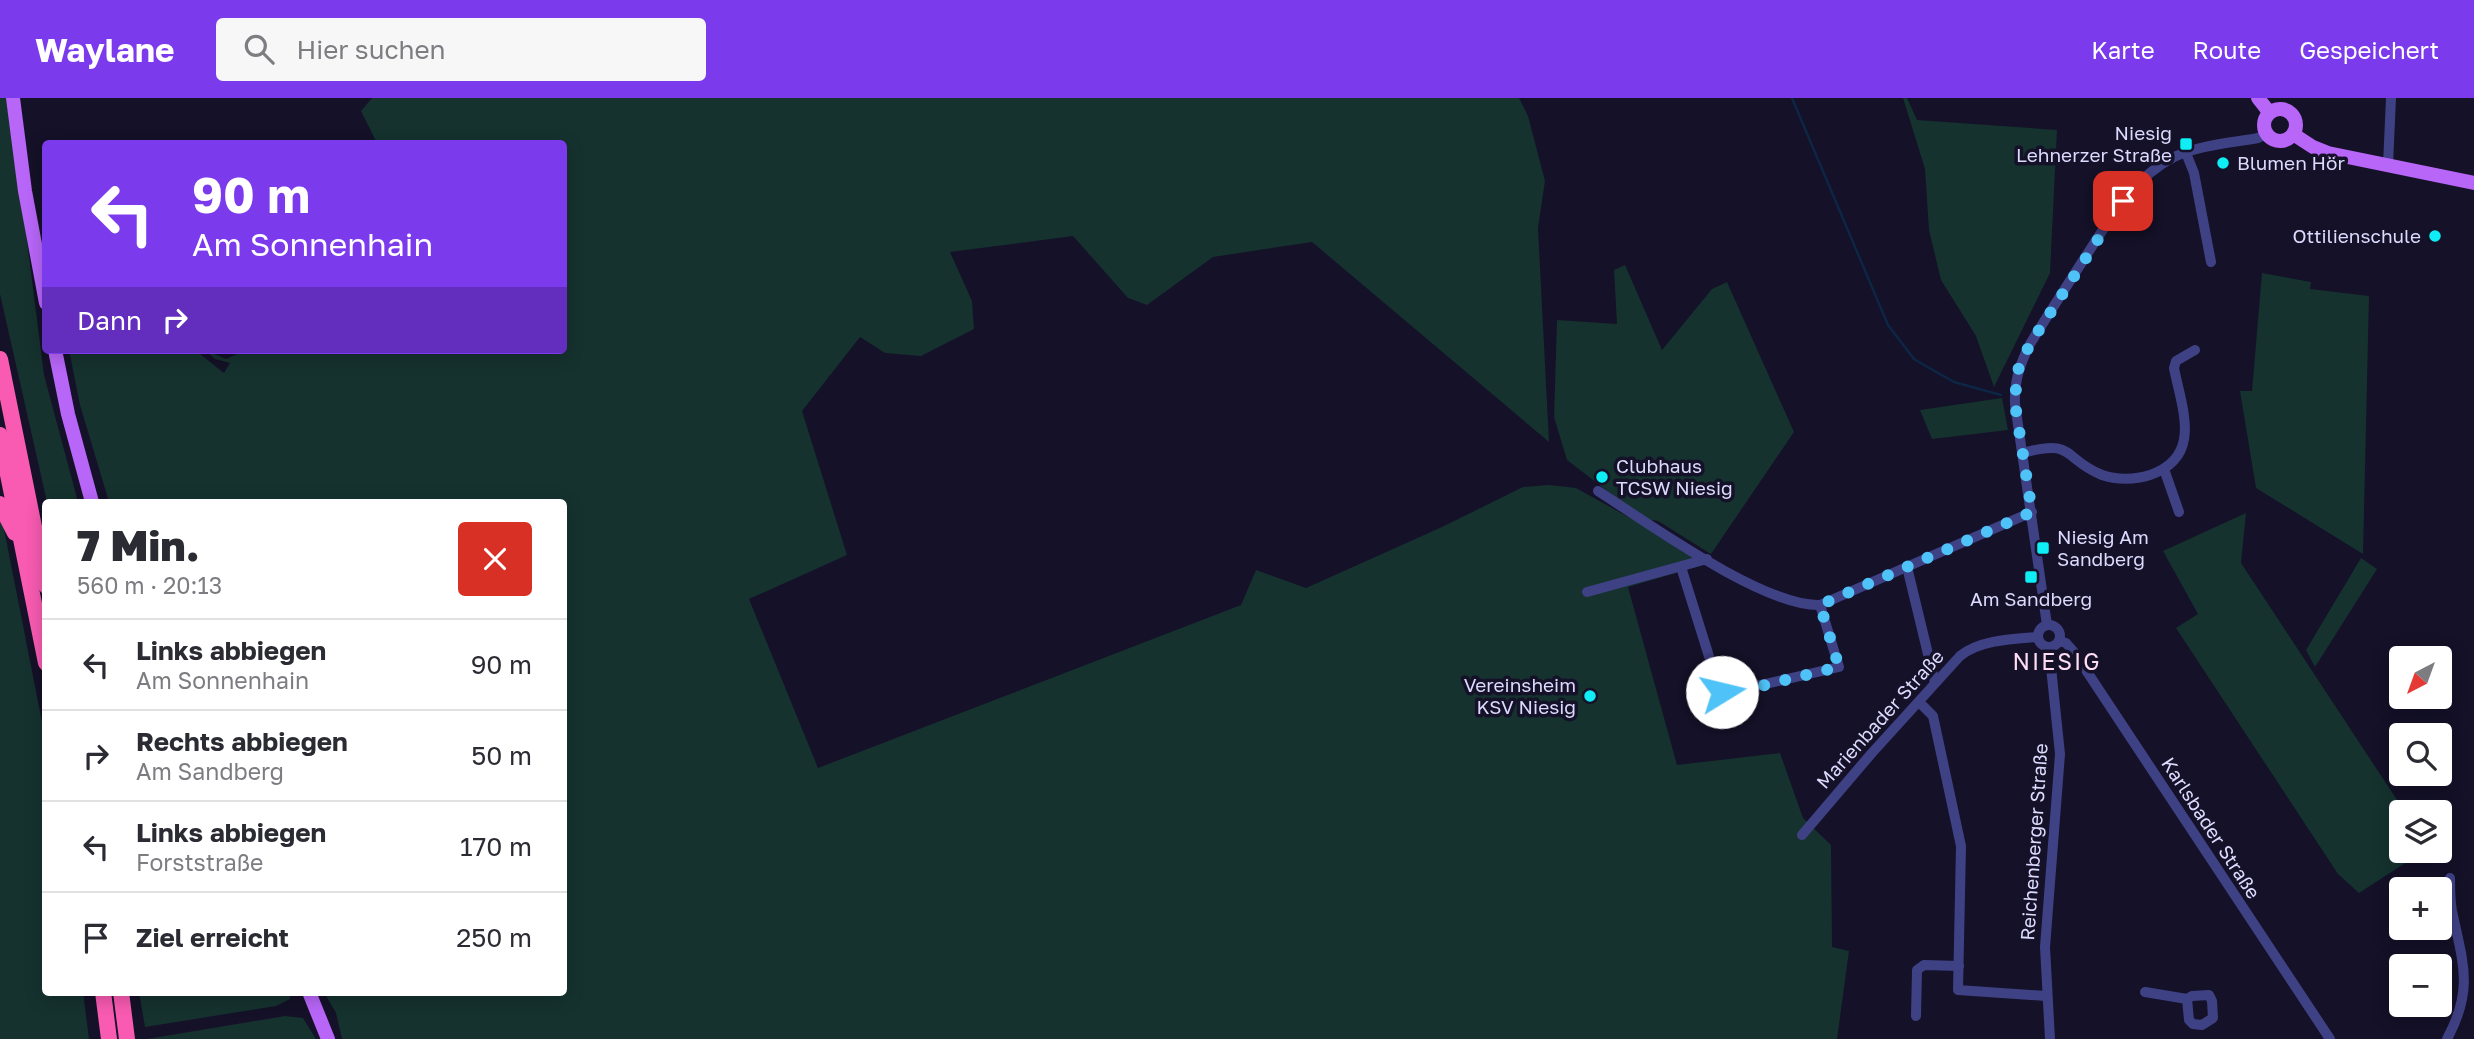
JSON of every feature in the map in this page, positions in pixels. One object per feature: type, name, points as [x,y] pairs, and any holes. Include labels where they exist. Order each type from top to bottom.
[{"type":"highway","points":[[0,359],[42,566]]},
{"type":"highway","points":[[0,435],[42,642]]},
{"type":"highway","points":[[0,504],[24,550]]},
{"type":"highway","points":[[104,996],[109,1039]]},
{"type":"highway","points":[[122,996],[127,1039]]},
{"type":"main road","points":[[13,98],[25,191],[42,282]]},
{"type":"main road","points":[[2259,98],[2269,112]]},
{"type":"main road","points":[[2279,108],[2289,111],[2296,124],[2293,134],[2280,141],[2266,134],[2263,125],[2269,112],[2279,108]]},
{"type":"main road","points":[[2293,134],[2328,153],[2474,183]]},
{"type":"main road","points":[[56,354],[68,414],[91,499]]},
{"type":"main road","points":[[311,996],[328,1039]]},
{"type":"street","points":[[2388,165],[2391,98]]},
{"type":"street","points":[[2047,625],[2015,394],[2017,372],[2030,344],[2123,201],[2162,164],[2186,153],[2266,134]]},
{"type":"street","points":[[2186,153],[2194,173],[2211,262]]},
{"type":"street","points":[[2023,453],[2054,447],[2068,452],[2101,475],[2116,479],[2143,477],[2164,469],[2178,456],[2186,436],[2174,368],[2176,361],[2195,350]]},
{"type":"street","points":[[2164,469],[2179,512]]},
{"type":"street","points":[[1598,491],[1707,559],[1780,598],[1807,606],[1820,605],[2032,512]]},
{"type":"street","points":[[1587,592],[1707,559]]},
{"type":"street","points":[[1907,567],[1935,683]]},
{"type":"street","points":[[1681,568],[1718,685],[1726,694],[1839,667],[1820,605]]},
{"type":"street","points":[[2047,625],[2054,626],[2059,631],[2059,641],[2049,648],[2041,645],[2037,637],[2040,629],[2047,625]]},
{"type":"street","name":"Marienbader Straße","points":[[1802,835],[1960,656],[1970,649],[2037,637]]},
{"type":"street","name":"Karlsbader Straße","points":[[2059,641],[2066,643],[2074,652],[2330,1039]]},
{"type":"street","name":"Reichenberger Straße","points":[[2049,648],[2060,754],[2045,947],[2050,1039]]},
{"type":"street","points":[[1919,702],[1933,716],[1960,836],[1958,989],[2046,996]]},
{"type":"street","points":[[2447,1039],[2461,1020],[2472,990],[2469,961],[2452,910]]},
{"type":"street","points":[[1916,1016],[1917,970],[1924,965],[1959,966]]},
{"type":"street","points":[[2145,992],[2187,999],[2209,995],[2213,1001],[2213,1018],[2202,1025],[2193,1024],[2189,1020],[2187,999]]},
{"type":"street","points":[[2202,1025],[2204,1039]]},
{"type":"green space","points":[[0,98],[6,98],[44,375],[77,499],[46,499],[0,294]]},
{"type":"green space","points":[[372,98],[1519,98],[1528,116],[1545,181],[1538,228],[1549,442],[1312,242],[1213,257],[1147,305],[1128,298],[1073,236],[950,252],[972,301],[974,329],[921,356],[885,353],[860,337],[802,411],[847,555],[749,599],[818,768],[1241,605],[1256,570],[1306,588],[1523,487],[1549,485],[1576,488],[1690,551],[1700,566],[1628,587],[1677,765],[1780,753],[1803,818],[1831,845],[1832,947],[1849,951],[1837,1039],[342,1039],[336,1013],[326,996],[567,996],[567,499],[108,499],[80,405],[70,354],[200,354],[224,373],[230,363],[215,359],[209,354],[226,359],[237,354],[567,354],[567,140],[376,140],[361,111]]},
{"type":"green space","points":[[1903,98],[1907,98],[1917,120],[2057,130],[2050,273],[1994,387],[1976,336],[1941,280],[1929,230],[1925,169]]},
{"type":"green space","points":[[1625,265],[1662,350],[1712,289],[1727,282],[1794,432],[1711,554],[1658,521],[1644,519],[1567,460],[1554,417],[1557,320],[1617,324],[1614,270]]},
{"type":"green space","points":[[2262,273],[2311,282],[2310,289],[2369,296],[2363,554],[2256,488],[2240,391],[2252,391]]},
{"type":"green space","points":[[2002,398],[2008,430],[1932,439],[1920,410]]},
{"type":"green space","points":[[2246,513],[2241,563],[2397,800],[2389,800],[2389,863],[2405,863],[2359,893],[2338,874],[2176,628],[2198,614],[2163,551]]},
{"type":"green space","points":[[0,521],[3,524],[42,722],[42,996],[84,996],[89,1039],[0,1039]]},
{"type":"green space","points":[[2361,558],[2377,569],[2315,667],[2306,650]]},
{"type":"green space","points":[[140,996],[290,996],[290,999],[276,1006],[145,1027]]},
{"type":"green space","points":[[285,1016],[303,1018],[316,1039],[147,1039]]},
{"type":"waterway","points":[[1792,98],[1888,325],[1914,359],[1954,382],[2001,395]]},
{"type":"place","name":"Niesig Lehnerzer Straße","points":[[2186,144]]},
{"type":"place","name":"Blumen Hör","points":[[2223,163]]},
{"type":"place","name":"Ottilienschule","points":[[2435,236]]},
{"type":"place","name":"Clubhaus TCSW Niesig","points":[[1602,477]]},
{"type":"place","name":"Niesig Am Sandberg","points":[[2043,548]]},
{"type":"place","name":"Am Sandberg","points":[[2031,577]]},
{"type":"place","name":"Vereinsheim KSV Niesig","points":[[1590,696]]},
{"type":"district","name":"NIESIG","points":[[2057,662]]},
{"type":"route","points":[[1722,692],[1732,693],[1839,667],[1820,605],[2032,512],[2015,404],[2017,372],[2030,344],[2123,201]]}]
